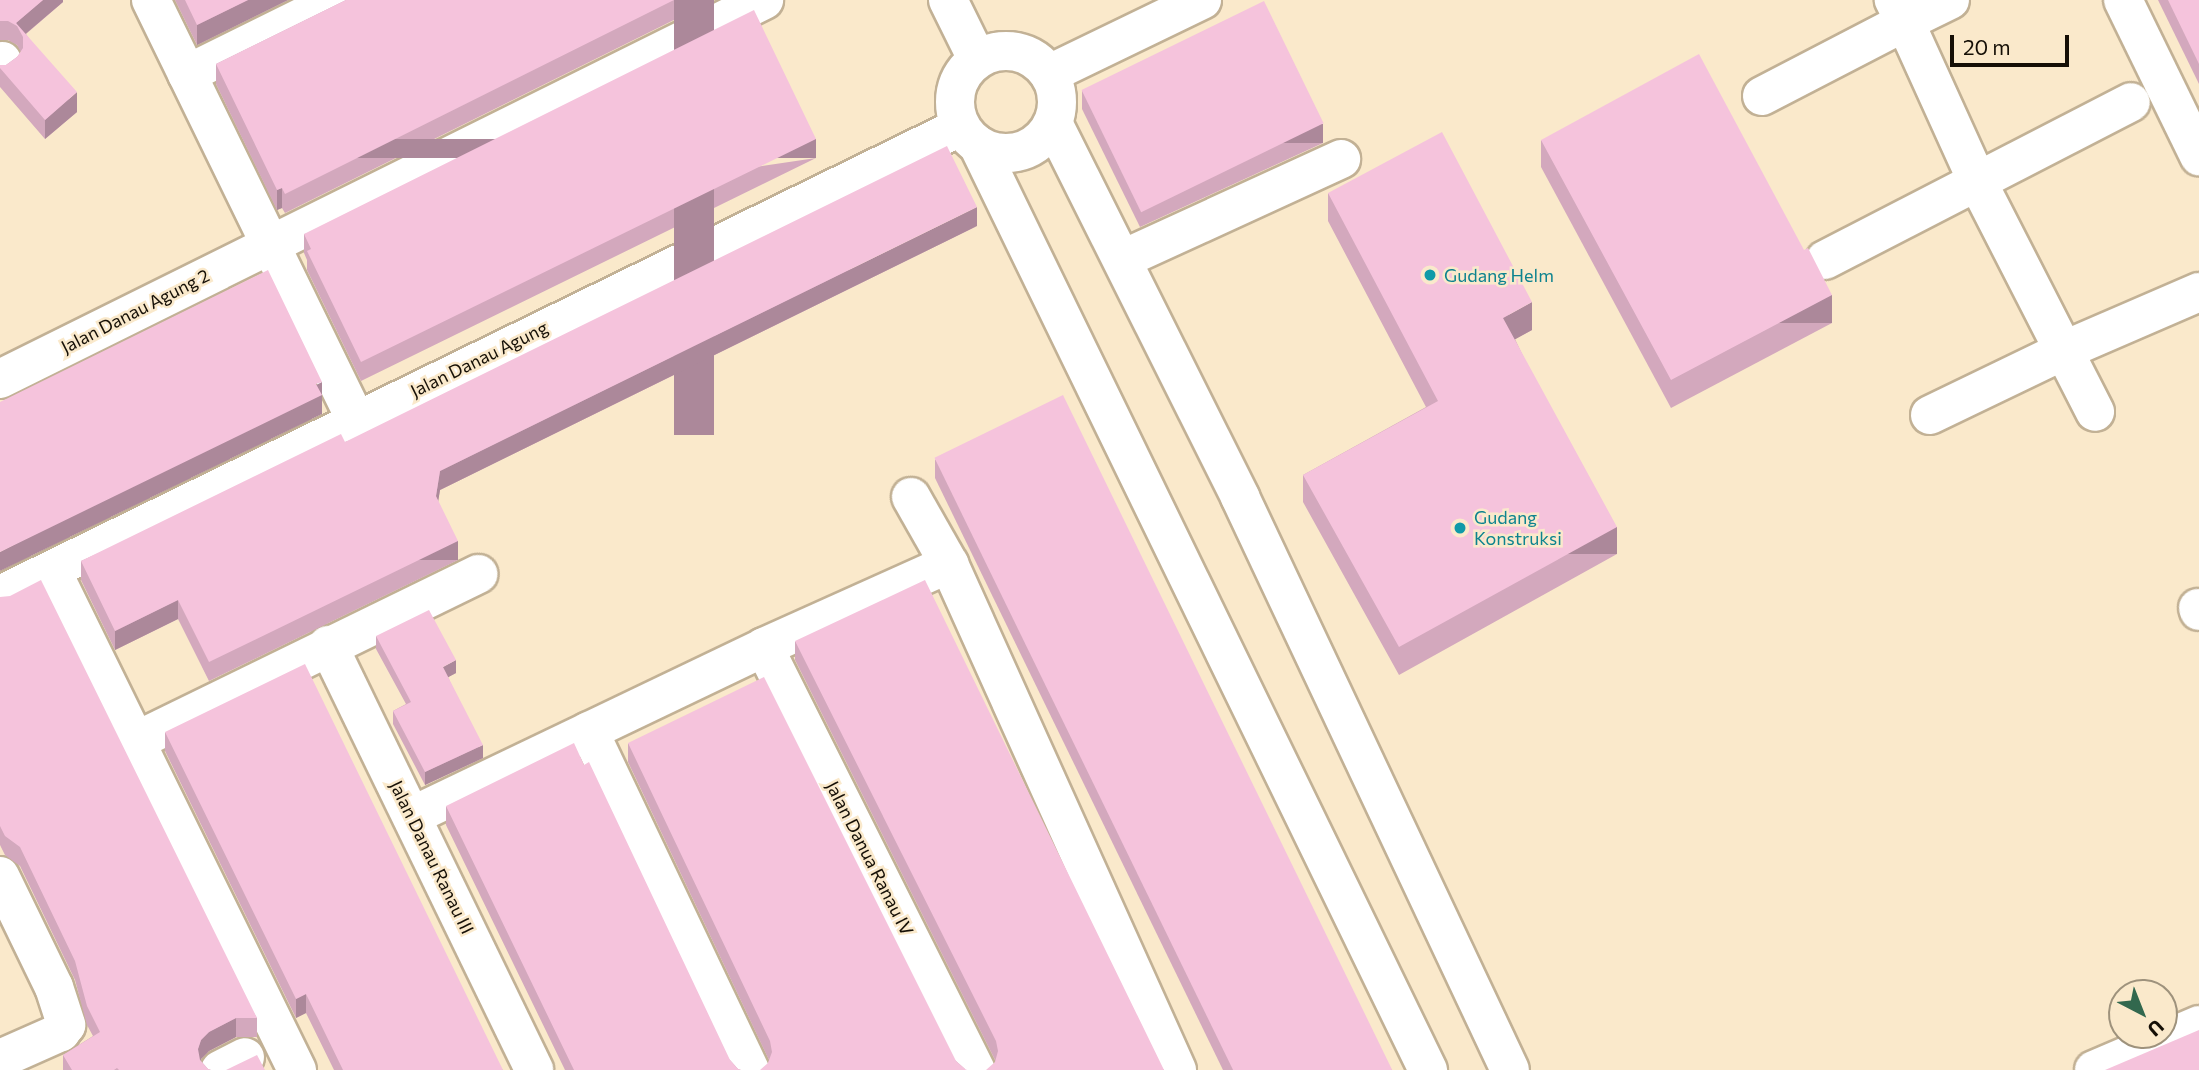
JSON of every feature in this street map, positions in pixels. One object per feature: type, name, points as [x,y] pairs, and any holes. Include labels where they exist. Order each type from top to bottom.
[{"type":"street","points":[[151,0],[355,419]]},
{"type":"street","points":[[187,74],[337,0]]},
{"type":"street","points":[[948,0],[977,59]]},
{"type":"street","points":[[1049,74],[1202,0]]},
{"type":"street","points":[[1762,96],[1900,11],[1950,0]]},
{"type":"street","points":[[2123,0],[2199,156]]},
{"type":"street","name":"Jalan Danau Agung 2","points":[[0,379],[753,2]]},
{"type":"street","points":[[1900,11],[1978,183],[2095,412]]},
{"type":"street","points":[[969,136],[1006,154],[1034,145],[1053,123],[1057,107],[1056,89],[1049,74],[1038,62],[1024,54],[1009,50],[992,52],[967,67],[956,90],[954,102],[969,136],[1429,1070]]},
{"type":"street","points":[[1825,260],[2131,102]]},
{"type":"street","points":[[1053,123],[1240,496],[1510,1070]]},
{"type":"street","name":"Jalan Danau Agung","points":[[0,595],[355,419],[969,136]]},
{"type":"street","points":[[1123,259],[1341,159]]},
{"type":"street","points":[[1930,415],[2065,350],[2199,292]]},
{"type":"street","points":[[911,497],[949,564],[1177,1070]]},
{"type":"street","points":[[412,816],[764,647],[949,564]]},
{"type":"street","points":[[52,571],[297,1070]]},
{"type":"street","points":[[136,741],[328,645],[479,574]]},
{"type":"street","name":"Jalan Danau Ranau III","points":[[328,645],[534,1070]]},
{"type":"street","name":"Jalan Danua Ranau IV","points":[[764,647],[976,1070]]},
{"type":"street","points":[[589,731],[750,1070]]},
{"type":"street","points":[[0,876],[54,987],[65,1025],[61,1032],[0,1059]]},
{"type":"street","points":[[2094,1070],[2199,1025]]},
{"type":"building","points":[[0,0],[43,0],[16,23],[77,92],[45,120],[0,68],[0,65],[6,65],[17,57],[23,48],[23,37],[17,26],[8,21],[0,21]]},
{"type":"building","points":[[185,0],[248,0],[197,25]]},
{"type":"building","points":[[346,0],[674,0],[285,194],[282,188],[277,190],[216,64]]},
{"type":"building","points":[[2168,0],[2199,0],[2199,64]]},
{"type":"building","points":[[1264,1],[1324,123],[1141,212],[1082,90]]},
{"type":"building","points":[[754,10],[816,139],[361,362],[307,251],[311,249],[304,234]]},
{"type":"building","points":[[1699,54],[1804,250],[1808,248],[1832,295],[1671,380],[1541,140]]},
{"type":"building","points":[[1442,132],[1532,302],[1503,318],[1617,527],[1399,647],[1303,475],[1438,401],[1328,193]]},
{"type":"building","points":[[947,146],[977,207],[440,471],[436,496],[458,541],[209,662],[178,600],[115,631],[81,561],[341,434],[345,442]]},
{"type":"building","points":[[268,270],[322,382],[316,384],[322,395],[0,552],[0,402]]},
{"type":"building","points":[[1063,395],[1392,1070],[1233,1070],[934,458]]},
{"type":"building","points":[[41,580],[257,1018],[236,1018],[209,1032],[201,1040],[198,1049],[200,1060],[211,1070],[72,1070],[63,1055],[100,1032],[87,1006],[75,961],[20,847],[5,836],[0,826],[0,597],[10,596]]},
{"type":"building","points":[[925,580],[1164,1070],[986,1070],[995,1062],[998,1051],[996,1041],[795,641]]},
{"type":"building","points":[[429,610],[456,660],[443,667],[483,745],[425,772],[393,711],[411,702],[376,636]]},
{"type":"building","points":[[305,664],[503,1070],[343,1070],[306,994],[296,999],[165,732]]},
{"type":"building","points":[[764,677],[956,1061],[967,1070],[760,1070],[768,1063],[772,1052],[770,1041],[628,743]]},
{"type":"building","points":[[574,743],[584,765],[589,762],[730,1060],[741,1070],[574,1070],[446,806]]},
{"type":"building","points":[[2199,1030],[2199,1070],[2105,1070],[2154,1049],[2178,1049],[2178,1039]]},
{"type":"building","points":[[257,1055],[265,1070],[226,1070]]},
{"type":"place","name":"Gudang Helm","points":[[1430,275]]},
{"type":"place","name":"Gudang Konstruksi","points":[[1460,528]]}]
